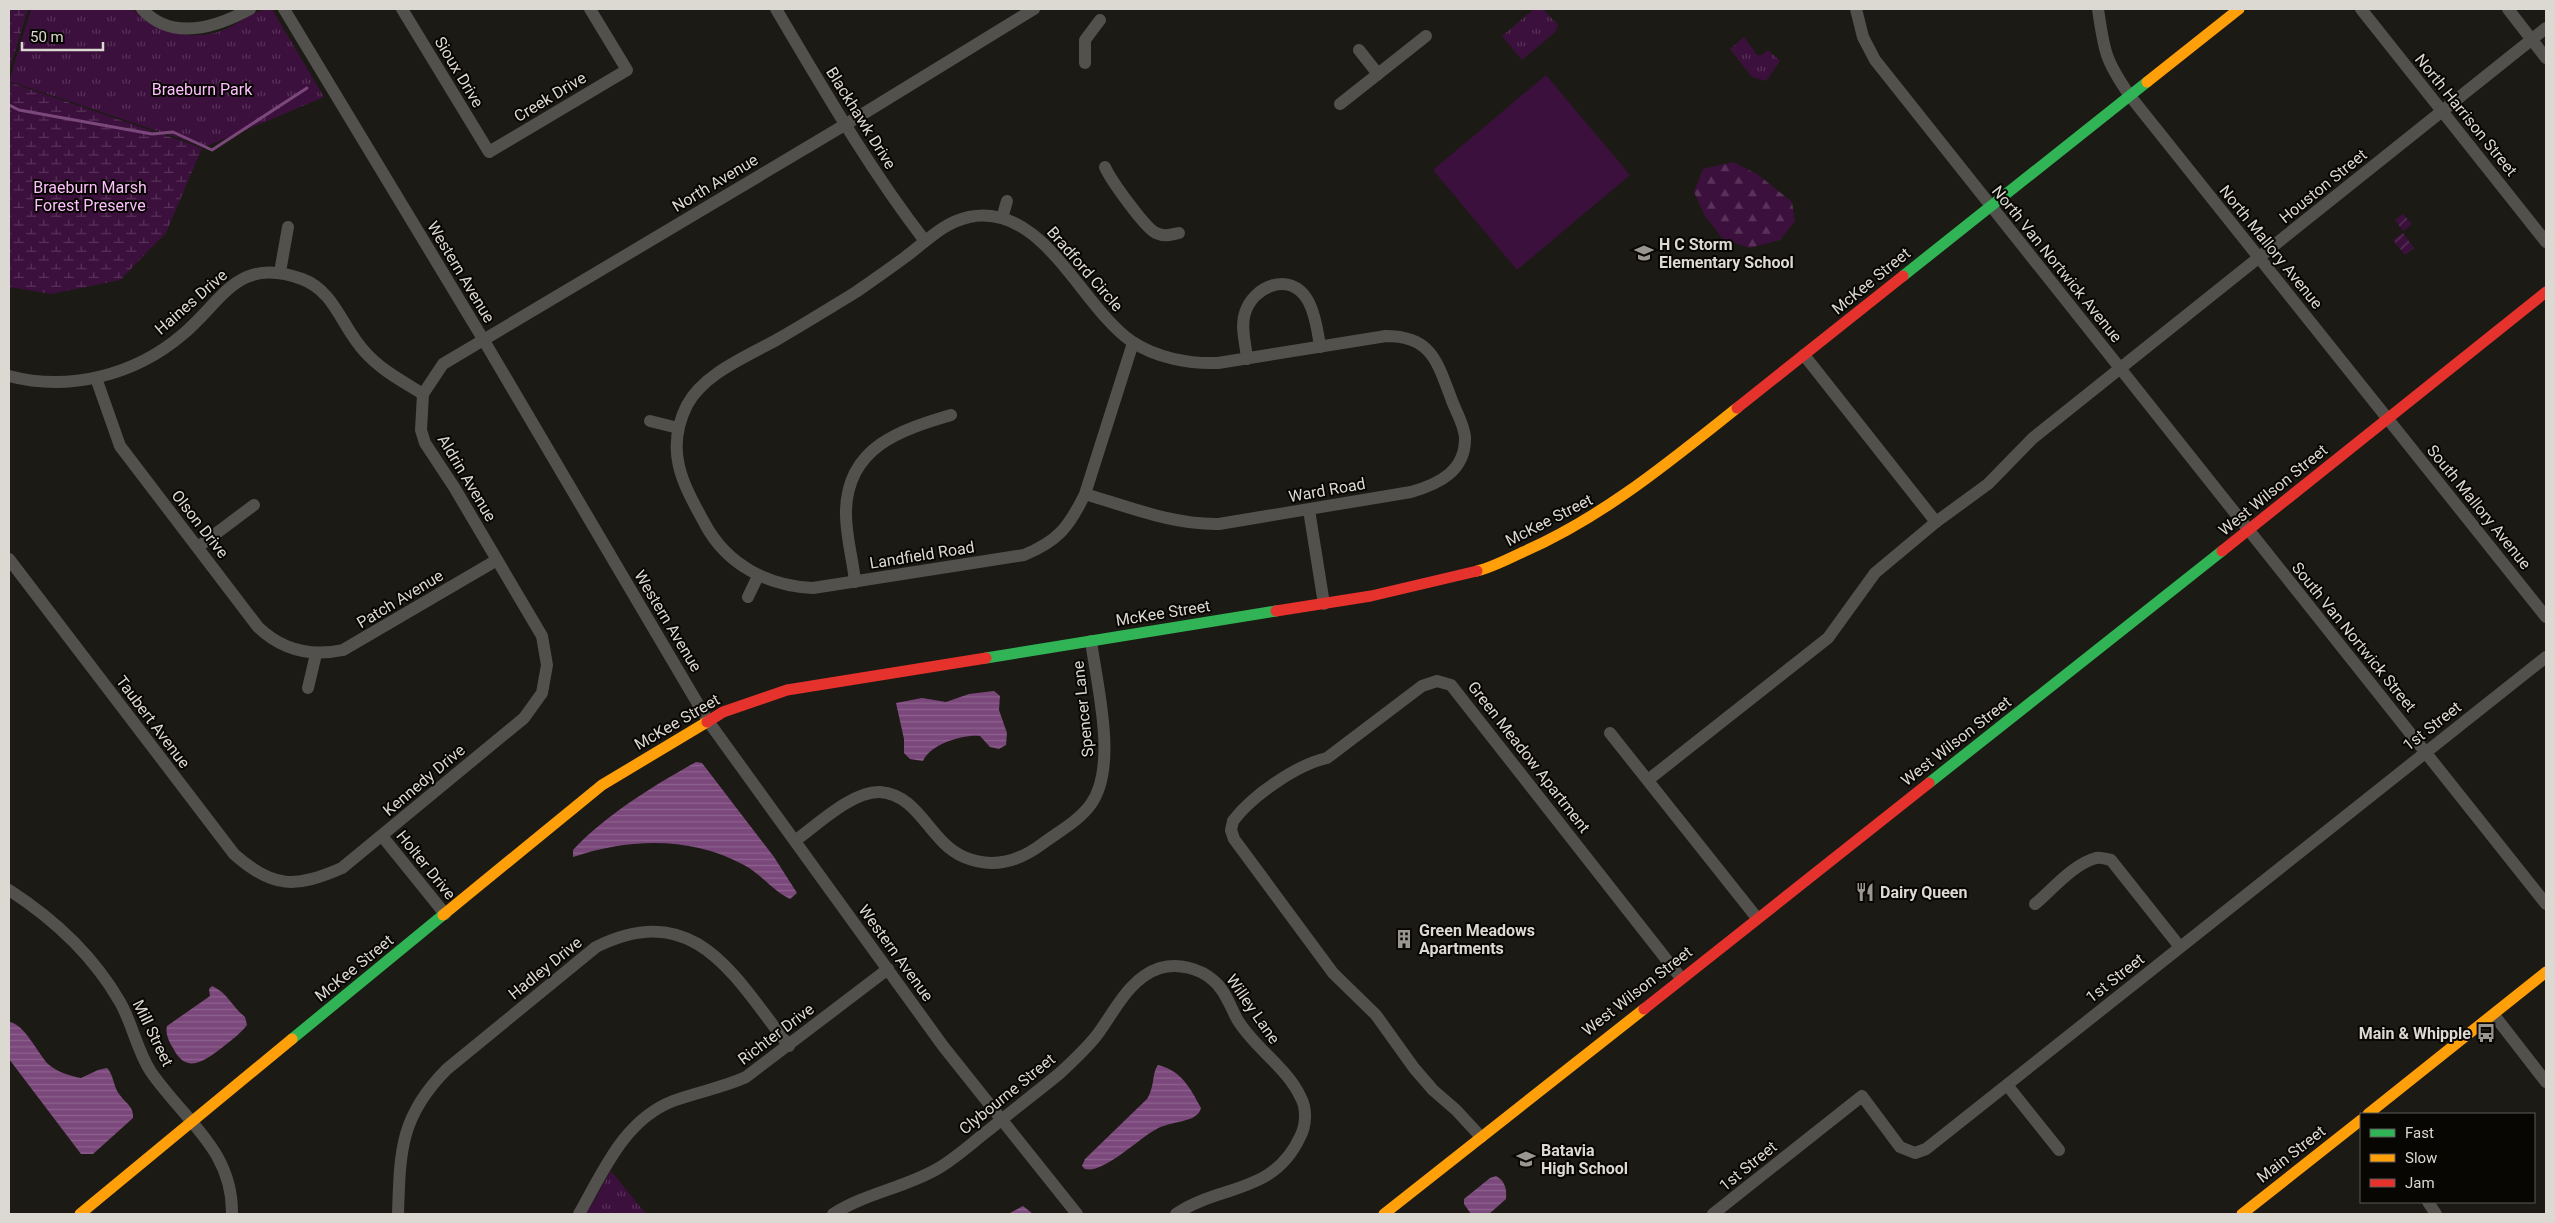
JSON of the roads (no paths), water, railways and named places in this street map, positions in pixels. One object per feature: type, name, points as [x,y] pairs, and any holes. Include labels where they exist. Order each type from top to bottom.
[{"type":"street","points":[[142,9],[169,25],[192,29],[224,23],[250,9]]},
{"type":"street","name":"Western Avenue","points":[[284,9],[483,339],[708,721],[796,840],[943,1046],[1077,1214]]},
{"type":"street","name":"Sioux Drive","points":[[402,9],[489,152]]},
{"type":"street","name":"Creek Drive","points":[[489,152],[627,70],[590,9]]},
{"type":"street","name":"Blackhawk Drive","points":[[776,9],[890,196],[924,241]]},
{"type":"street","name":"North Avenue","points":[[423,394],[443,364],[845,125],[1034,9]]},
{"type":"street","name":"North Van Nortwick Avenue","points":[[1856,9],[1863,37],[1875,60],[1990,207],[2249,530]]},
{"type":"street","name":"North Mallory Avenue","points":[[2098,9],[2104,54],[2115,75],[2387,418]]},
{"type":"street","name":"McKee Street","points":[[80,1214],[602,785],[723,712],[787,690],[1371,596],[1482,570],[1558,537],[1603,511],[1649,478],[2239,9]]},
{"type":"street","name":"North Harrison Street","points":[[2361,9],[2546,242]]},
{"type":"street","points":[[2508,9],[2546,58]]},
{"type":"street","points":[[1085,63],[1085,40],[1100,20]]},
{"type":"street","name":"Houston Street","points":[[1648,780],[1828,638],[1875,573],[1936,522],[1988,484],[2033,438],[2546,28]]},
{"type":"street","points":[[1340,104],[1426,36]]},
{"type":"street","points":[[1359,50],[1378,74]]},
{"type":"street","points":[[1105,167],[1110,179],[1154,232],[1166,236],[1179,233]]},
{"type":"street","points":[[1002,218],[1007,201]]},
{"type":"street","name":"Bradford Circle","points":[[679,427],[688,404],[709,380],[857,291],[944,226],[956,221],[986,215],[1017,223],[1032,233],[1047,247],[1102,315],[1134,343],[1154,352],[1184,361],[1218,363],[1399,336],[1418,341],[1435,359]]},
{"type":"street","points":[[288,227],[280,272],[304,279],[321,290],[333,301],[351,335],[365,352],[386,371],[423,394]]},
{"type":"street","name":"Haines Drive","points":[[9,376],[29,381],[68,382],[96,378],[145,361],[181,336],[230,285],[246,278],[280,272]]},
{"type":"street","points":[[1247,359],[1244,314],[1251,298],[1262,287],[1283,284],[1296,288],[1306,298],[1320,347]]},
{"type":"street","name":"West Wilson Street","points":[[1384,1214],[2249,530],[2546,292]]},
{"type":"street","name":"Landfield Road","points":[[679,427],[676,454],[684,486],[709,531],[721,547],[735,561],[758,576],[795,587],[814,588],[1024,555],[1044,547],[1059,536],[1074,517],[1085,494],[1134,343]]},
{"type":"street","points":[[1804,355],[1936,522]]},
{"type":"street","name":"Ward Road","points":[[1085,494],[1163,518],[1203,524],[1220,524],[1411,492],[1444,480],[1462,456],[1465,438],[1435,359]]},
{"type":"street","name":"Olson Drive","points":[[96,378],[120,446],[258,626],[269,638],[298,651],[316,654]]},
{"type":"street","name":"Aldrin Avenue","points":[[423,394],[420,414],[425,443],[542,636],[547,665]]},
{"type":"street","points":[[855,582],[846,510],[848,493],[861,464],[884,439],[918,425],[951,415]]},
{"type":"street","name":"South Mallory Avenue","points":[[2387,418],[2546,617]]},
{"type":"street","points":[[650,421],[679,427]]},
{"type":"street","points":[[198,547],[254,505]]},
{"type":"street","points":[[1308,510],[1324,604]]},
{"type":"street","name":"South Van Nortwick Street","points":[[2249,530],[2546,904]]},
{"type":"street","name":"Taubert Avenue","points":[[9,559],[234,854],[249,867],[288,883]]},
{"type":"street","name":"Patch Avenue","points":[[316,654],[343,650],[358,643],[497,560]]},
{"type":"street","points":[[748,597],[758,576]]},
{"type":"street","name":"Spencer Lane","points":[[796,840],[850,801],[878,792],[899,796],[909,803],[943,843],[964,857],[991,863],[1005,862],[1035,849],[1086,810],[1097,794],[1103,776],[1106,752],[1092,641]]},
{"type":"street","points":[[308,688],[316,654]]},
{"type":"street","name":"1st Street","points":[[1713,1214],[1862,1096],[1900,1148],[1915,1154],[1926,1149],[2546,657]]},
{"type":"street","name":"Kennedy Drive","points":[[288,883],[314,880],[342,868],[524,718],[542,693],[547,665]]},
{"type":"street","name":"Green Meadow Apartment","points":[[1481,1137],[1456,1110],[1433,1090],[1414,1068],[1376,1015],[1333,973],[1234,839],[1231,830],[1233,821],[1275,784],[1308,763],[1327,758],[1422,686],[1437,682],[1451,685],[1681,978]]},
{"type":"street","points":[[1610,733],[1757,918]]},
{"type":"street","name":"Holter Drive","points":[[382,836],[445,914]]},
{"type":"street","points":[[2035,904],[2074,870],[2090,860],[2098,857],[2111,860],[2180,947]]},
{"type":"street","name":"Mill Street","points":[[9,890],[41,911],[67,933],[92,962],[121,1003],[141,1053],[151,1072],[219,1158],[228,1178],[232,1214]]},
{"type":"street","name":"Hadley Drive","points":[[398,1214],[400,1159],[403,1141],[418,1104],[431,1086],[447,1069],[596,947],[615,938],[639,931],[662,931],[683,935],[702,945],[719,958],[789,1046]]},
{"type":"street","name":"Willey Lane","points":[[1173,966],[1195,970],[1215,981],[1246,1032],[1292,1083],[1302,1099],[1306,1116],[1301,1136],[1290,1154],[1262,1179],[1251,1185],[1206,1198],[1176,1214]]},
{"type":"street","name":"Clybourne Street","points":[[833,1214],[865,1196],[937,1169],[1001,1120],[1079,1056],[1138,980],[1161,968],[1173,966]]},
{"type":"street","name":"Richter Drive","points":[[579,1214],[618,1147],[640,1122],[672,1101],[727,1086],[746,1077],[888,969]]},
{"type":"street","points":[[2369,1113],[2546,972]]},
{"type":"street","points":[[2494,1015],[2546,1082]]},
{"type":"street","points":[[2007,1085],[2059,1150]]},
{"type":"street","name":"Main Street","points":[[2242,1214],[2360,1121]]},
{"type":"street","points":[[2429,1203],[2436,1214]]},
{"type":"waterway","points":[[9,105],[19,110],[152,134],[173,132],[212,150],[307,88]]},
{"type":"place","name":"H C Storm Elementary School","points":[[1644,253]]},
{"type":"place","name":"Dairy Queen","points":[[1865,892]]},
{"type":"place","name":"Green Meadows Apartments","points":[[1404,939]]},
{"type":"place","name":"Main & Whipple","points":[[2486,1033]]},
{"type":"place","name":"Batavia High School","points":[[1526,1159]]},
{"type":"park label","name":"Braeburn Park","points":[[202,89]]},
{"type":"park label","name":"Braeburn Marsh Forest Preserve","points":[[90,196]]}]
